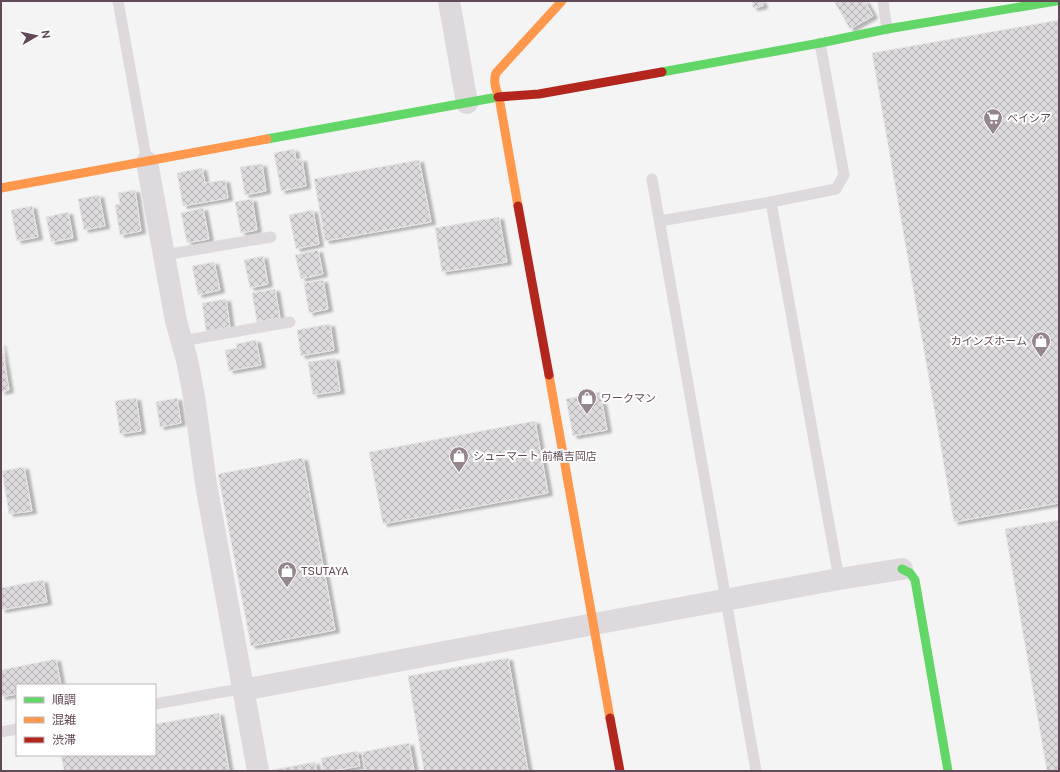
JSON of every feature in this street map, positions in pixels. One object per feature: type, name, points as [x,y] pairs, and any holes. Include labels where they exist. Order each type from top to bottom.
[{"type":"street","points":[[449,1],[467,103]]},
{"type":"street","points":[[562,1],[496,73],[494,82],[499,98],[620,771]]},
{"type":"street","points":[[1,188],[467,103],[539,94],[820,43],[887,29],[1056,1]]},
{"type":"street","points":[[148,162],[176,320],[194,396],[206,484],[258,771]]},
{"type":"street","points":[[243,690],[839,579],[902,569],[910,573],[915,580],[948,771]]},
{"type":"lane","points":[[118,1],[148,162]]},
{"type":"lane","points":[[882,1],[887,29]]},
{"type":"lane","points":[[660,221],[836,189],[844,175],[820,43]]},
{"type":"lane","points":[[652,179],[756,771]]},
{"type":"lane","points":[[771,202],[839,579]]},
{"type":"lane","points":[[164,255],[271,237]]},
{"type":"lane","points":[[182,342],[290,322]]},
{"type":"lane","points":[[156,704],[243,690]]},
{"type":"lane","points":[[1,732],[16,729]]},
{"type":"building","points":[[752,1],[762,1],[763,6],[753,8]]},
{"type":"building","points":[[834,1],[865,1],[873,16],[850,29]]},
{"type":"building","points":[[1059,20],[1059,503],[954,522],[872,53]]},
{"type":"building","points":[[294,149],[296,160],[302,159],[306,186],[281,191],[274,153]]},
{"type":"building","points":[[419,160],[431,222],[325,241],[314,179]]},
{"type":"building","points":[[262,164],[266,191],[245,195],[240,167]]},
{"type":"building","points":[[202,168],[205,183],[225,180],[228,198],[183,206],[177,173]]},
{"type":"building","points":[[135,190],[141,231],[120,235],[115,205],[120,204],[118,193]]},
{"type":"building","points":[[99,195],[105,226],[84,230],[78,199]]},
{"type":"building","points":[[252,199],[257,230],[241,233],[235,202]]},
{"type":"building","points":[[32,206],[38,237],[17,241],[11,210]]},
{"type":"building","points":[[203,208],[209,239],[187,243],[181,213]]},
{"type":"building","points":[[313,210],[319,244],[296,249],[289,215]]},
{"type":"building","points":[[68,212],[73,238],[51,242],[46,217]]},
{"type":"building","points":[[499,217],[507,262],[442,272],[435,228]]},
{"type":"building","points":[[318,250],[323,274],[301,279],[295,255]]},
{"type":"building","points":[[263,256],[268,284],[250,288],[244,260]]},
{"type":"building","points":[[214,262],[220,290],[198,295],[192,266]]},
{"type":"building","points":[[323,280],[328,309],[309,313],[304,283]]},
{"type":"building","points":[[275,289],[280,318],[257,322],[252,293]]},
{"type":"building","points":[[226,299],[230,327],[206,331],[202,303]]},
{"type":"building","points":[[330,324],[334,350],[301,356],[297,330]]},
{"type":"building","points":[[256,340],[261,365],[229,371],[225,350],[237,348],[236,344]]},
{"type":"building","points":[[1,343],[9,390],[1,392]]},
{"type":"building","points":[[335,358],[340,391],[313,395],[308,362]]},
{"type":"building","name":"ワークマン","points":[[600,392],[607,430],[573,436],[566,399]]},
{"type":"building","points":[[136,398],[141,431],[120,434],[115,401]]},
{"type":"building","points":[[177,398],[181,423],[160,427],[156,402]]},
{"type":"building","name":"シューマート 前橋吉岡店","points":[[535,421],[548,493],[383,524],[369,452]]},
{"type":"building","points":[[303,458],[335,630],[251,646],[218,474]]},
{"type":"building","points":[[24,467],[32,511],[9,514],[2,471]]},
{"type":"building","points":[[1059,520],[1059,771],[1047,771],[1005,529]]},
{"type":"building","points":[[43,580],[47,602],[1,610],[1,588]]},
{"type":"building","points":[[508,658],[528,771],[424,771],[408,676]]},
{"type":"building","points":[[56,659],[61,684],[16,684],[16,694],[1,697],[1,670]]},
{"type":"building","points":[[219,713],[229,771],[64,771],[61,756],[156,756],[156,724]]},
{"type":"building","points":[[409,743],[414,771],[365,771],[362,752]]},
{"type":"building","points":[[357,751],[360,766],[332,771],[323,771],[321,758]]},
{"type":"building","points":[[315,762],[317,771],[272,771],[272,770]]},
{"type":"traffic: fast","points":[[662,72],[887,29],[1056,1]]},
{"type":"traffic: fast","points":[[267,139],[498,97]]},
{"type":"traffic: fast","points":[[902,569],[910,573],[915,580],[948,771]]},
{"type":"traffic: slow","points":[[518,206],[499,97],[495,85],[495,76],[496,73],[562,1]]},
{"type":"traffic: slow","points":[[1,188],[267,139]]},
{"type":"traffic: slow","points":[[549,375],[610,718]]},
{"type":"traffic: jam","points":[[498,97],[539,94],[662,72]]},
{"type":"traffic: jam","points":[[518,206],[549,375]]},
{"type":"traffic: jam","points":[[610,718],[620,771]]},
{"type":"place","name":"ベイシア","points":[[993,135]]},
{"type":"place","name":"カインズホーム","points":[[1041,358]]},
{"type":"place","name":"ワークマン","points":[[587,415]]},
{"type":"place","name":"シューマート 前橋吉岡店","points":[[459,473]]},
{"type":"place","name":"TSUTAYA","points":[[287,588]]}]
